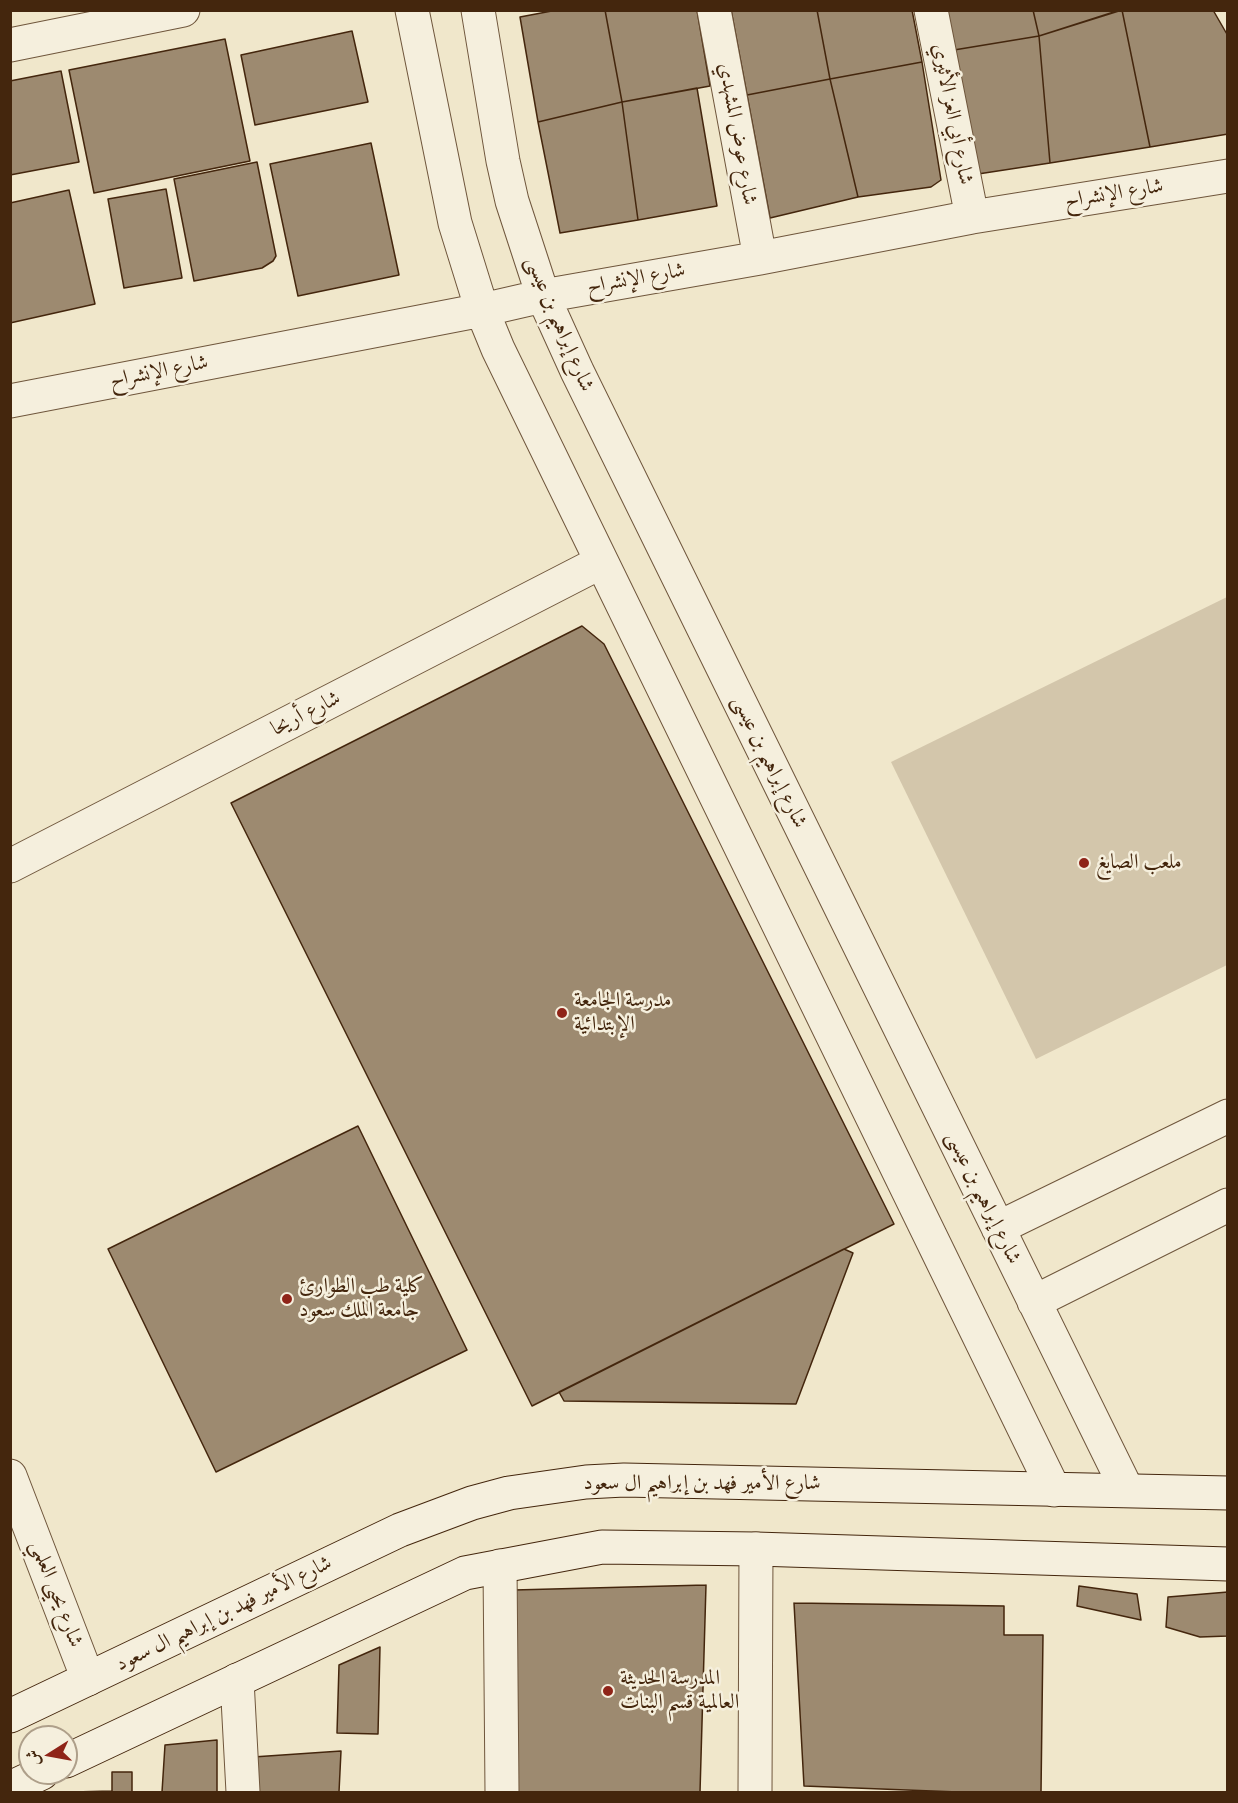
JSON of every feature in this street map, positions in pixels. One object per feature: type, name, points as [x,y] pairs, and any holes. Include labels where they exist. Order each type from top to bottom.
[{"type":"street","points":[[10,45],[183,10]]},
{"type":"street","points":[[412,10],[455,223],[482,310],[517,390],[1054,1490]]},
{"type":"street","name":"شارع إبراهيم بن عيسى","points":[[478,10],[503,161],[512,201],[543,296],[1127,1490]]},
{"type":"street","name":"شارع عوض المشهدي","points":[[714,10],[760,258]]},
{"type":"street","name":"شارع أبي العز الأثيري","points":[[931,10],[972,217]]},
{"type":"street","name":"شارع الإنشراح","points":[[10,401],[482,310],[543,296],[760,258],[972,217],[1227,176]]},
{"type":"street","name":"شارع أريحا","points":[[10,866],[601,562]]},
{"type":"street","points":[[998,1228],[1227,1116]]},
{"type":"street","points":[[1034,1302],[1227,1205]]},
{"type":"street","name":"شارع يحيى العلمي","points":[[10,1476],[88,1679]]},
{"type":"street","name":"شارع الأمير فهد بن إبراهيم ال سعود","points":[[10,1716],[400,1530],[472,1503],[509,1493],[586,1482],[624,1480],[1227,1493]]},
{"type":"street","points":[[78,1755],[465,1573],[602,1547],[756,1549],[1227,1564]]},
{"type":"street","points":[[755,1792],[756,1549]]},
{"type":"street","points":[[500,1566],[502,1792]]},
{"type":"street","points":[[237,1680],[243,1792]]},
{"type":"shaded area","name":"ملعب الصايغ","points":[[1227,597],[1227,965],[1036,1059],[891,762]]},
{"type":"building","points":[[557,10],[605,10],[622,102],[538,122],[520,17]]},
{"type":"building","points":[[605,10],[697,10],[710,86],[622,102]]},
{"type":"building","points":[[731,10],[817,10],[830,79],[747,95]]},
{"type":"building","points":[[817,10],[912,10],[922,62],[830,79]]},
{"type":"building","points":[[947,10],[1033,10],[1039,36],[954,50]]},
{"type":"building","points":[[1033,10],[1120,10],[1039,36]]},
{"type":"building","points":[[1122,10],[1213,10],[1228,36],[1228,134],[1150,147]]},
{"type":"building","points":[[1122,10],[1150,147],[1050,163],[1039,36]]},
{"type":"building","points":[[352,31],[368,102],[255,125],[241,55]]},
{"type":"building","points":[[1039,36],[1050,163],[978,174],[954,50]]},
{"type":"building","points":[[225,39],[250,161],[94,193],[69,70]]},
{"type":"building","points":[[922,62],[941,180],[931,187],[858,197],[830,79]]},
{"type":"building","points":[[61,71],[79,162],[10,175],[10,81]]},
{"type":"building","points":[[830,79],[858,197],[770,218],[747,95]]},
{"type":"building","points":[[697,88],[717,206],[638,220],[622,102]]},
{"type":"building","points":[[622,102],[638,220],[560,233],[538,122]]},
{"type":"building","points":[[371,143],[399,275],[298,296],[270,164]]},
{"type":"building","points":[[257,162],[276,256],[273,261],[262,268],[194,281],[174,179]]},
{"type":"building","points":[[166,189],[182,278],[124,288],[108,199]]},
{"type":"building","points":[[69,190],[95,304],[10,323],[10,203]]},
{"type":"building","name":"مدرسة الجامعة الإبتدائية","points":[[582,626],[604,644],[894,1224],[532,1406],[231,803]]},
{"type":"building","name":"كلية طب الطوارئ جامعة الملك سعود","points":[[358,1126],[467,1350],[216,1472],[108,1249]]},
{"type":"building","points":[[844,1249],[853,1253],[796,1404],[564,1401],[559,1392]]},
{"type":"building","name":"المدرسة الحديثة العالمية قسم البنات","points":[[706,1585],[700,1792],[511,1792],[514,1590]]},
{"type":"building","points":[[1079,1586],[1137,1594],[1141,1620],[1077,1606]]},
{"type":"building","points":[[1228,1592],[1228,1636],[1200,1637],[1166,1627],[1168,1597]]},
{"type":"building","points":[[794,1603],[1004,1606],[1004,1635],[1043,1635],[1041,1792],[958,1792],[804,1786]]},
{"type":"building","points":[[380,1647],[378,1734],[337,1733],[339,1665]]},
{"type":"building","points":[[217,1740],[217,1792],[162,1792],[165,1745]]},
{"type":"building","points":[[341,1751],[339,1792],[254,1792],[253,1757]]},
{"type":"building","points":[[112,1772],[132,1772],[132,1792],[73,1792],[112,1791]]},
{"type":"place","name":"ملعب الصايغ","points":[[1084,863]]},
{"type":"place","name":"مدرسة الجامعة الإبتدائية","points":[[562,1013]]},
{"type":"place","name":"كلية طب الطوارئ جامعة الملك سعود","points":[[287,1299]]},
{"type":"place","name":"المدرسة الحديثة العالمية قسم البنات","points":[[608,1691]]}]
